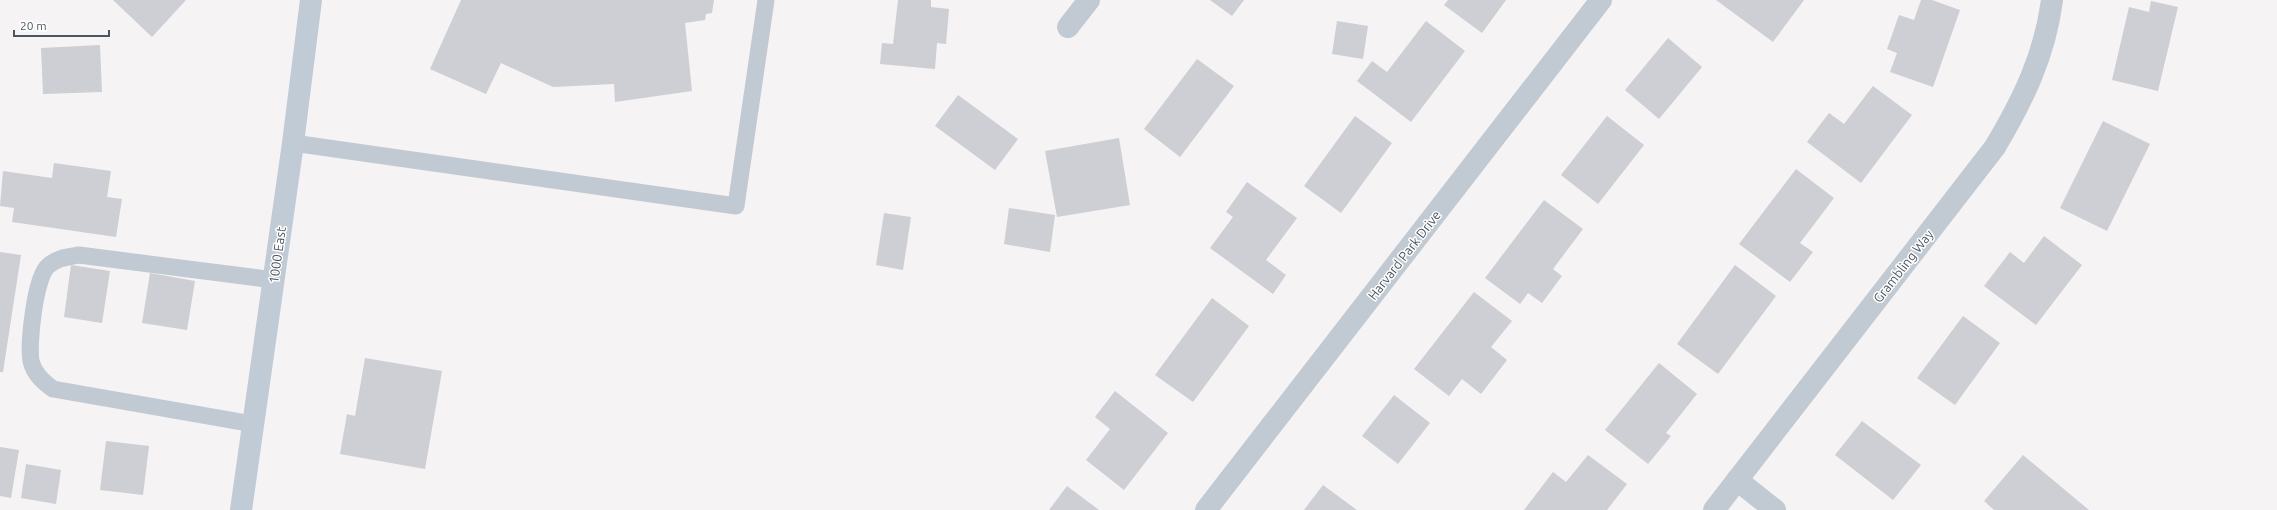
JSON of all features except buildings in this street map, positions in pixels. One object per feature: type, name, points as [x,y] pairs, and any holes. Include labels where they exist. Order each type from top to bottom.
[{"type":"street","name":"1000 East","points":[[241,510],[293,143],[311,0]]},
{"type":"street","points":[[1068,27],[1089,0]]},
{"type":"street","name":"Harvard Park Drive","points":[[1206,510],[1601,0]]},
{"type":"street","name":"Grambling Way","points":[[1714,510],[1995,147],[2030,83],[2043,49],[2052,0]]},
{"type":"street","points":[[1737,480],[1775,510]]},
{"type":"lane","points":[[293,143],[736,206],[766,0]]},
{"type":"lane","points":[[254,424],[53,389],[40,380],[31,362],[29,341],[40,281],[46,267],[59,258],[79,255],[274,280]]}]
